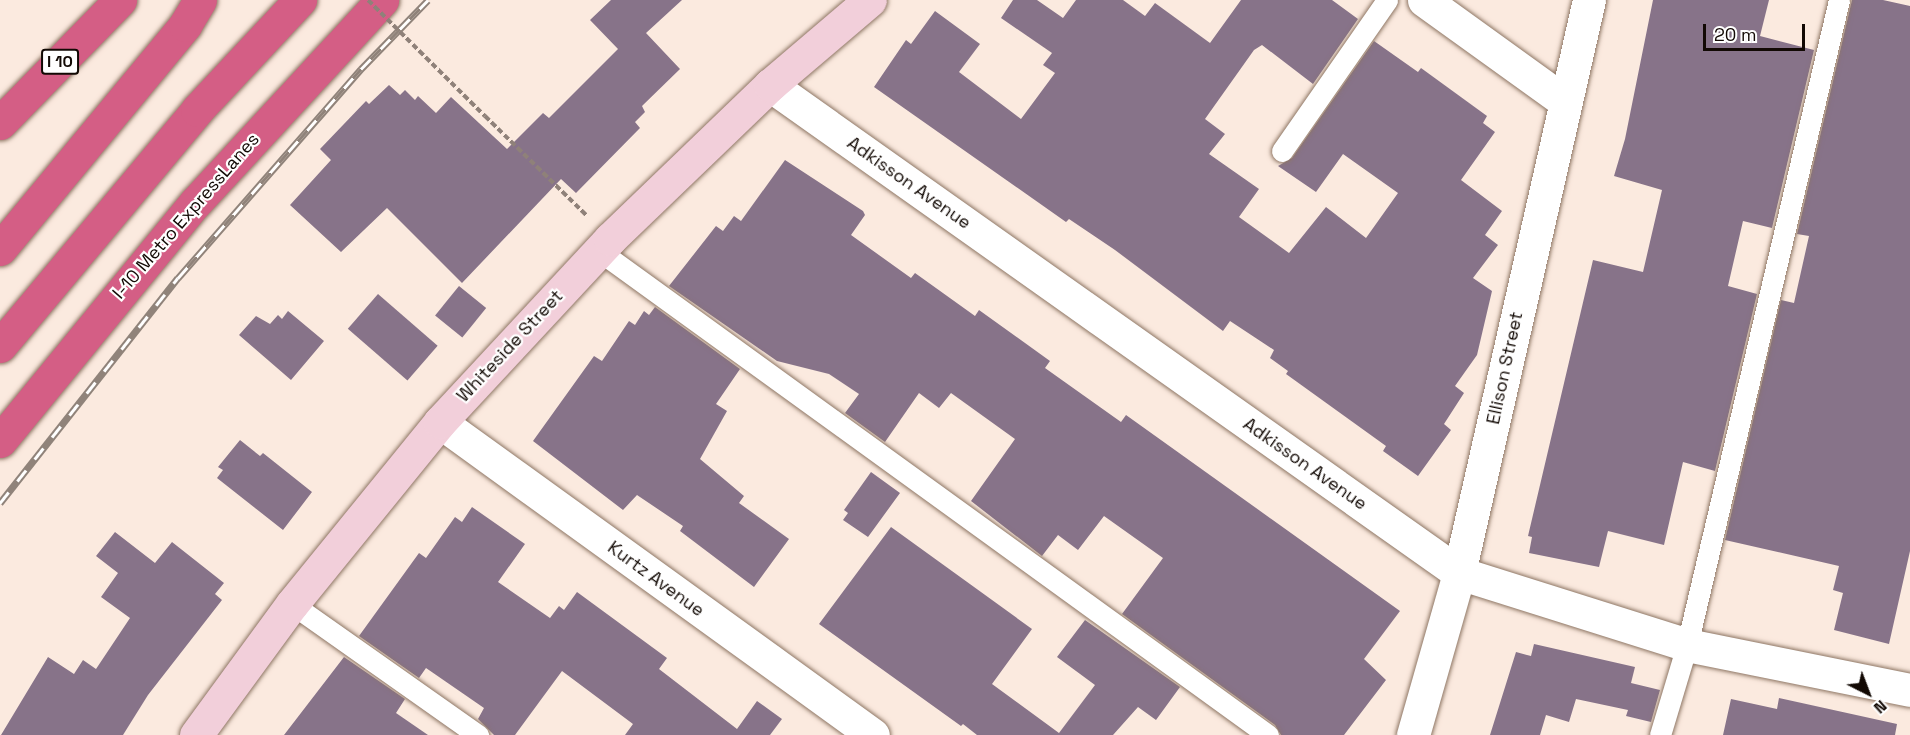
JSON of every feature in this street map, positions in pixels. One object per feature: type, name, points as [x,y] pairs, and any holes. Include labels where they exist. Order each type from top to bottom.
[{"type":"highway","name":"I 10","points":[[0,123],[120,0]]},
{"type":"highway","points":[[0,249],[185,25],[200,0]]},
{"type":"highway","points":[[0,346],[174,137],[300,0]]},
{"type":"highway","name":"I-10 Metro ExpressLanes","points":[[0,441],[195,203],[382,0]]},
{"type":"street","name":"Whiteside Street","points":[[196,735],[292,604],[440,422],[604,245],[770,85],[870,0]]},
{"type":"street","points":[[1424,0],[1564,101]]},
{"type":"street","name":"Ellison Street","points":[[1413,735],[1459,573],[1564,101],[1589,0]]},
{"type":"street","name":"Adkisson Avenue","points":[[770,85],[1459,573],[1687,645],[1910,690]]},
{"type":"street","name":"Kurtz Avenue","points":[[440,422],[873,735]]},
{"type":"lane","points":[[1282,152],[1387,0]]},
{"type":"lane","points":[[1660,735],[1687,645],[1839,0]]},
{"type":"lane","points":[[604,245],[1268,735]]},
{"type":"lane","points":[[292,604],[478,735]]},
{"type":"path","points":[[368,0],[485,116],[604,245]]},
{"type":"building","points":[[611,0],[682,0],[646,33],[680,69],[642,106],[645,112],[635,122],[640,128],[576,193],[561,179],[462,283],[387,208],[341,252],[290,205],[331,160],[320,149],[366,101],[369,104],[389,85],[400,95],[405,90],[415,100],[418,96],[436,113],[451,97],[507,149],[543,113],[549,118],[618,49],[590,20]]},
{"type":"building","points":[[1013,0],[1037,0],[1063,18],[1076,0],[1123,0],[1145,16],[1155,3],[1210,43],[1241,0],[1332,0],[1358,19],[1313,84],[1262,45],[1254,50],[1205,119],[1225,134],[1209,154],[1259,189],[1239,217],[1289,253],[1326,207],[1366,238],[1398,193],[1343,154],[1316,192],[1278,166],[1292,158],[1374,41],[1418,72],[1421,68],[1487,116],[1483,123],[1495,132],[1461,180],[1502,211],[1485,235],[1498,245],[1473,278],[1492,291],[1477,355],[1455,386],[1464,393],[1444,424],[1451,430],[1418,476],[1383,451],[1386,446],[1286,374],[1288,371],[1270,358],[1274,350],[1230,321],[1223,331],[1115,250],[1069,219],[1066,222],[874,87],[906,40],[911,44],[935,11],[980,44],[959,72],[1021,119],[1055,73],[1043,65],[1052,53],[1001,18]]},
{"type":"building","points":[[1653,0],[1769,0],[1760,36],[1814,50],[1772,228],[1743,221],[1728,286],[1757,294],[1715,471],[1683,462],[1664,545],[1608,531],[1599,567],[1529,553],[1532,537],[1528,536],[1593,260],[1643,272],[1662,190],[1614,176],[1625,139]]},
{"type":"building","points":[[1852,0],[1883,0],[1910,6],[1910,551],[1889,644],[1834,630],[1843,593],[1833,590],[1839,566],[1725,540],[1781,300],[1794,303],[1809,236],[1797,234]]},
{"type":"building","points":[[785,160],[863,211],[865,215],[851,235],[911,278],[915,273],[975,316],[979,310],[1050,361],[1045,368],[1121,422],[1126,415],[1400,611],[1364,659],[1386,680],[1344,735],[1281,735],[1275,725],[1122,614],[1163,558],[1104,516],[1078,550],[1058,535],[1042,556],[971,501],[1015,439],[951,393],[939,408],[919,393],[885,442],[845,413],[859,394],[829,374],[777,361],[669,286],[716,226],[723,231],[734,216],[741,221]]},
{"type":"building","points":[[459,286],[486,308],[462,338],[435,316]]},
{"type":"building","points":[[378,294],[438,346],[407,381],[348,329]]},
{"type":"building","points":[[655,307],[740,369],[716,404],[727,411],[700,459],[744,496],[739,503],[789,539],[754,587],[680,531],[683,526],[637,495],[623,510],[533,441],[594,356],[602,361],[629,321],[635,325],[644,311],[649,315]]},
{"type":"building","points":[[288,311],[324,341],[291,380],[239,335],[256,316],[270,324],[278,315],[282,319]]},
{"type":"building","points":[[240,440],[260,456],[263,453],[312,492],[283,530],[217,478],[223,470],[218,467]]},
{"type":"building","points":[[871,472],[900,493],[868,537],[843,520],[848,513],[844,510]]},
{"type":"building","points":[[472,507],[525,544],[498,582],[550,618],[559,606],[564,610],[577,592],[667,658],[659,669],[737,729],[757,701],[782,719],[770,735],[625,735],[633,724],[562,671],[515,735],[494,735],[478,719],[484,708],[426,668],[419,678],[359,636],[419,553],[426,558],[455,517],[462,522]]},
{"type":"building","points":[[891,527],[1032,629],[992,684],[1059,733],[1095,685],[1057,657],[1085,620],[1180,687],[1156,720],[1138,707],[1113,735],[977,735],[963,724],[961,726],[819,624]]},
{"type":"building","points":[[115,532],[155,563],[172,542],[224,583],[215,594],[222,600],[148,695],[123,735],[1,735],[48,657],[74,674],[83,660],[96,669],[130,618],[101,597],[118,573],[96,556]]},
{"type":"building","points":[[1534,644],[1635,667],[1631,683],[1660,690],[1651,722],[1626,716],[1628,710],[1576,699],[1569,722],[1546,715],[1540,735],[1490,735],[1516,652],[1531,656]]},
{"type":"building","points":[[344,657],[405,699],[396,713],[428,735],[284,735]]},
{"type":"building","points":[[1779,698],[1897,724],[1895,735],[1723,735],[1731,699],[1777,709]]},
{"type":"railway","points":[[0,503],[178,278],[361,69],[428,0]]}]
